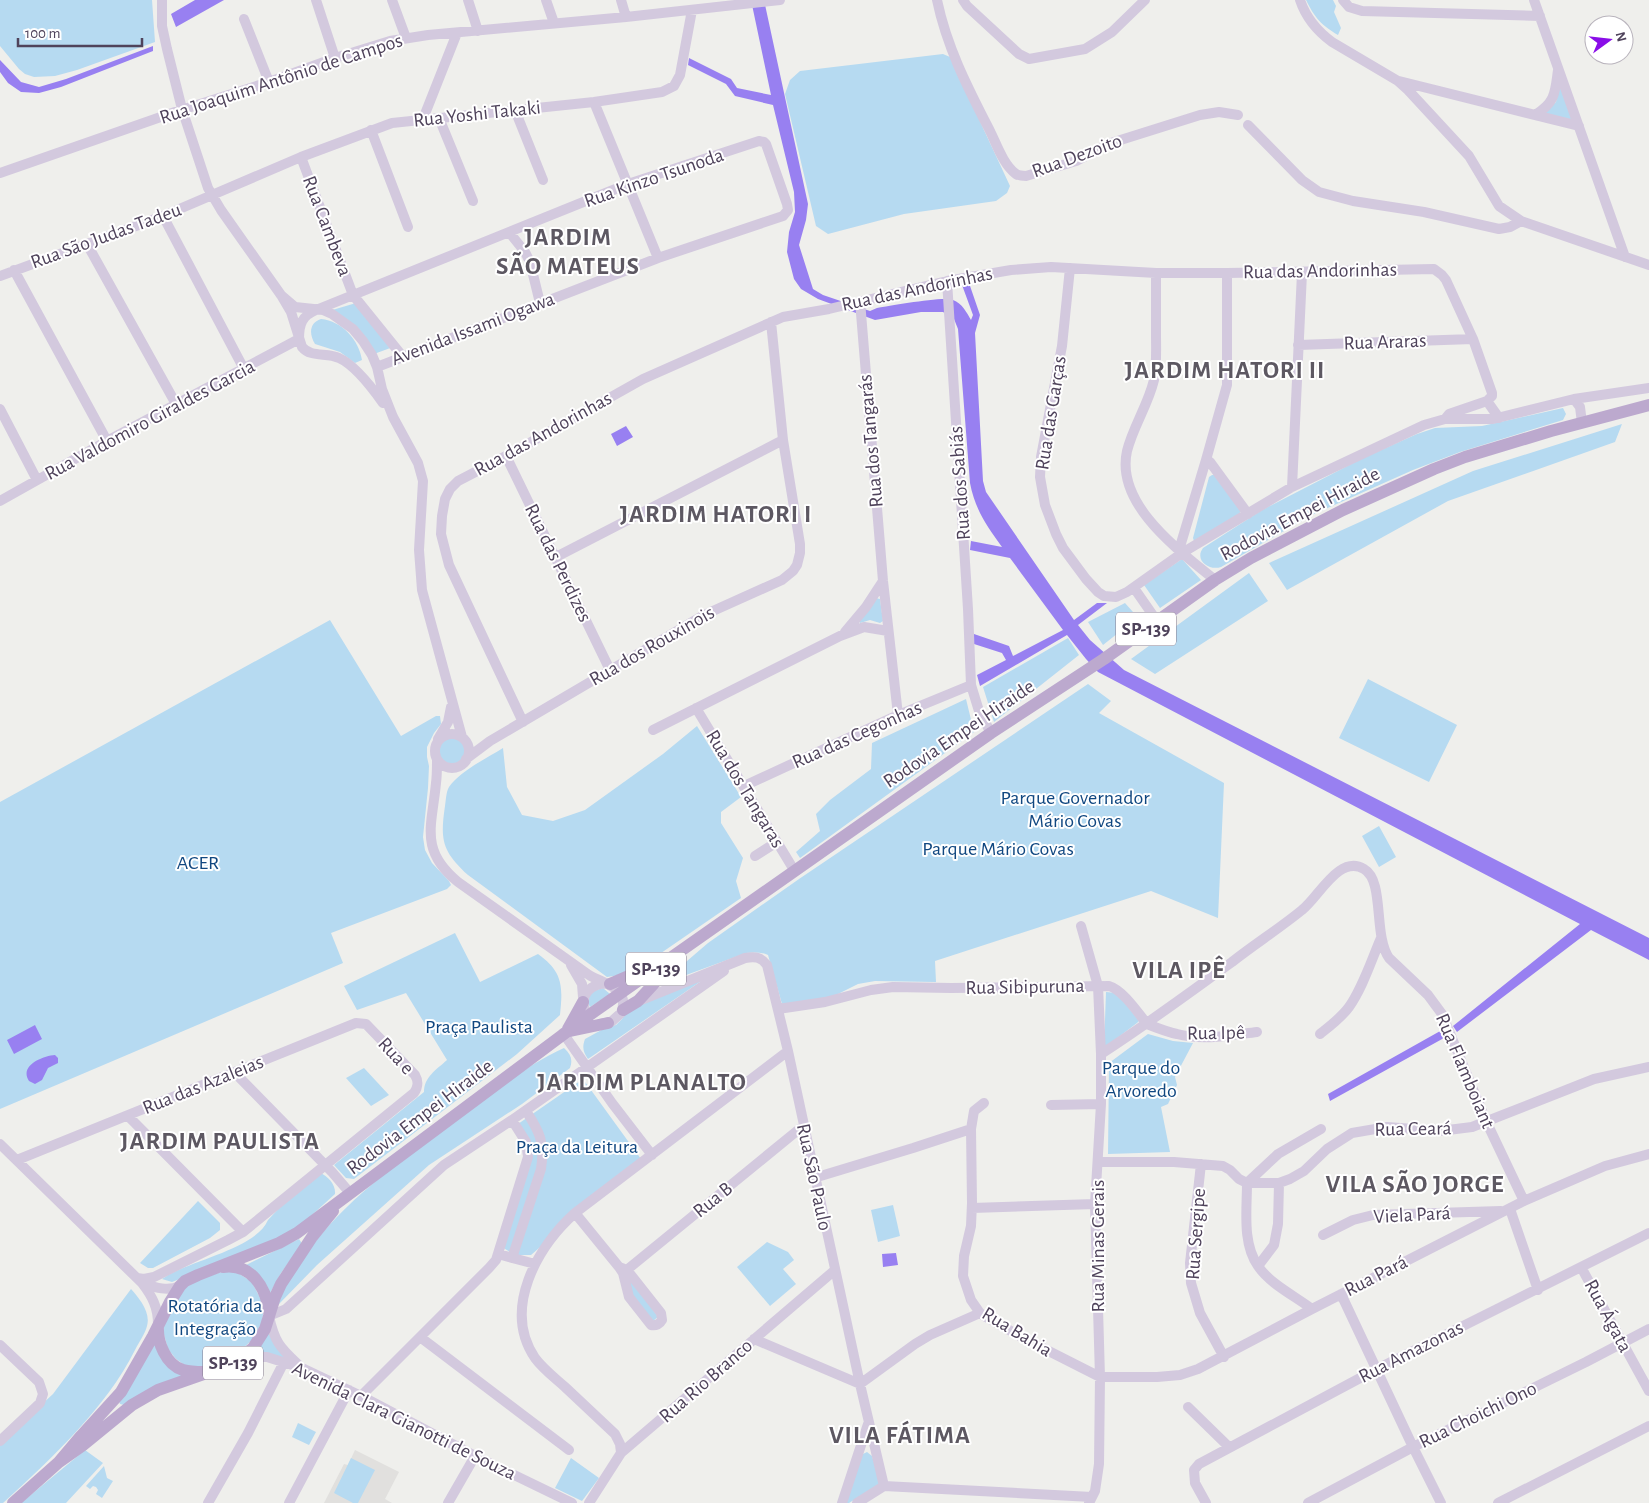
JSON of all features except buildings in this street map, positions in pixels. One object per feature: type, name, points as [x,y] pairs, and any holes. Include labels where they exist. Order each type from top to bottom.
[{"type":"main road","name":"Rodovia Empei Hiraide","points":[[59,1462],[121,1392],[180,1286],[191,1278],[289,1238],[565,1032],[991,733],[1104,660],[1215,580],[1298,532],[1394,486],[1465,457],[1649,405]]},
{"type":"main road","points":[[608,984],[637,973],[691,944]]},
{"type":"main road","points":[[623,1010],[638,1000],[691,944]]},
{"type":"main road","points":[[565,1032],[583,1000]]},
{"type":"main road","points":[[565,1032],[608,1023]]},
{"type":"main road","name":"Rodovia Empei Hiraide","points":[[14,1503],[59,1462],[126,1410],[150,1394],[232,1364],[256,1344],[265,1329],[281,1284],[312,1237],[347,1195]]},
{"type":"main road","points":[[214,1269],[234,1267],[251,1274],[264,1290],[269,1316]]},
{"type":"main road","points":[[158,1324],[161,1345],[167,1357],[177,1367],[196,1372],[219,1369]]},
{"type":"street","points":[[162,0],[164,36],[182,109],[212,195],[281,295],[291,312],[299,339],[305,350],[314,354],[334,356],[349,364],[376,393],[395,420]]},
{"type":"street","points":[[316,0],[335,58]]},
{"type":"street","points":[[392,0],[406,38]]},
{"type":"street","points":[[468,0],[478,31]]},
{"type":"street","points":[[546,0],[554,23]]},
{"type":"street","points":[[621,0],[626,17]]},
{"type":"street","name":"Rua Joaquim Antônio de Campos","points":[[0,173],[182,109],[390,41],[626,17],[698,6],[772,0]]},
{"type":"street","name":"Rua Dezoito","points":[[937,0],[942,25],[959,70],[1004,158],[1015,173],[1020,176],[1026,176],[1076,160],[1111,142],[1200,115],[1219,112],[1238,114]]},
{"type":"street","points":[[963,0],[967,6],[1019,54],[1029,59],[1078,51],[1093,45],[1112,32],[1144,0]]},
{"type":"street","points":[[1300,0],[1309,20],[1323,36],[1398,81],[1429,111],[1469,156],[1499,206],[1521,221],[1649,265]]},
{"type":"street","points":[[1343,0],[1349,7],[1362,11],[1540,16]]},
{"type":"street","points":[[1534,0],[1625,257]]},
{"type":"street","name":"Rua Yoshi Takaki","points":[[212,195],[392,122],[594,102],[662,92],[674,86],[680,75],[698,6]]},
{"type":"street","points":[[244,19],[269,82]]},
{"type":"street","points":[[423,119],[456,33]]},
{"type":"street","points":[[1535,115],[1547,107],[1554,98],[1558,67]]},
{"type":"street","points":[[1398,81],[1579,126]]},
{"type":"street","points":[[594,102],[658,258]]},
{"type":"street","points":[[515,110],[542,180]]},
{"type":"street","points":[[440,118],[473,202]]},
{"type":"street","points":[[1248,125],[1302,180],[1319,192],[1353,201],[1424,212],[1499,229],[1510,227],[1521,221]]},
{"type":"street","points":[[371,130],[408,227]]},
{"type":"street","name":"Rua Kinzo Tsunoda","points":[[316,310],[628,184],[759,141],[764,142],[767,147],[787,204]]},
{"type":"street","name":"Rua Cambeva","points":[[302,157],[353,295],[403,356]]},
{"type":"street","name":"Rua São Judas Tadeu","points":[[0,276],[163,216],[212,195]]},
{"type":"street","name":"Avenida Issami Ogawa","points":[[358,374],[370,375],[377,367],[540,303],[658,258],[781,217],[788,210],[787,204]]},
{"type":"street","points":[[163,216],[244,369]]},
{"type":"street","points":[[509,232],[525,252],[530,262],[540,303]]},
{"type":"street","points":[[87,244],[176,404]]},
{"type":"street","name":"Rua das Andorinhas","points":[[523,722],[448,565],[441,534],[445,499],[450,489],[458,481],[643,379],[783,317],[947,281],[1011,270],[1051,266],[1156,273],[1302,273],[1426,268],[1442,274],[1446,280],[1473,339],[1492,392],[1492,396],[1487,401]]},
{"type":"street","name":"Rua das Garças","points":[[1070,268],[1062,346],[1041,457],[1040,477],[1042,495],[1048,515],[1063,548],[1092,586],[1098,592],[1110,597],[1122,595],[1134,588]]},
{"type":"street","points":[[14,270],[107,441]]},
{"type":"street","points":[[1156,273],[1154,380],[1127,452],[1126,476],[1136,499],[1156,528],[1215,580]]},
{"type":"street","points":[[1180,551],[1227,385],[1227,273]]},
{"type":"street","points":[[1292,487],[1302,273]]},
{"type":"street","name":"Rua dos Sabiás","points":[[947,281],[969,618],[971,685],[979,711],[991,733]]},
{"type":"street","points":[[281,295],[295,307],[332,314],[357,334],[368,348],[377,367],[382,389],[395,420],[416,459],[423,481],[419,550],[421,584],[452,703],[468,750],[466,759],[436,783]]},
{"type":"street","name":"Rua dos Tangarás","points":[[860,301],[883,581],[898,715]]},
{"type":"street","points":[[299,339],[304,316],[316,310]]},
{"type":"street","points":[[556,557],[783,440],[771,322]]},
{"type":"street","name":"Rua Valdomiro Giraldes Garcia","points":[[0,501],[107,441],[299,339]]},
{"type":"street","name":"Rua Araras","points":[[1298,345],[1473,339]]},
{"type":"street","points":[[1157,621],[1134,588],[1180,551],[1248,514],[1292,487],[1424,425],[1445,419],[1499,418],[1574,399],[1649,388]]},
{"type":"street","points":[[1574,399],[1580,407],[1582,423]]},
{"type":"street","points":[[1445,419],[1449,414],[1487,401],[1499,418]]},
{"type":"street","points":[[0,409],[37,480]]},
{"type":"street","name":"Rua dos Rouxinois","points":[[466,759],[490,741],[713,611],[774,584],[793,572],[800,553],[800,544],[783,440]]},
{"type":"street","name":"Rua das Perdizes","points":[[506,456],[610,670]]},
{"type":"street","points":[[1206,460],[1210,462],[1248,514]]},
{"type":"street","points":[[840,636],[850,628],[883,581]]},
{"type":"street","points":[[653,730],[840,636],[864,627],[888,631]]},
{"type":"street","name":"Rua das Cegonhas","points":[[744,786],[898,715],[971,685]]},
{"type":"street","points":[[452,703],[448,722],[437,742],[435,751],[437,760],[436,783],[430,835],[433,849],[440,863],[458,882],[566,958],[589,975],[615,987],[623,1003],[623,1010],[619,1016],[608,1023],[598,1023],[588,1016],[579,978],[566,958]]},
{"type":"street","name":"Rua dos Tangaras","points":[[696,708],[794,870]]},
{"type":"street","points":[[437,742],[446,734],[464,739],[490,741]]},
{"type":"street","points":[[437,760],[446,767],[458,766]]},
{"type":"street","points":[[755,856],[777,842]]},
{"type":"street","name":"Rua Flamboiant","points":[[1101,1054],[1147,1024],[1304,908],[1340,869],[1353,866],[1360,867],[1371,876],[1377,896],[1381,938],[1385,952],[1428,995],[1442,1014],[1486,1121],[1524,1201]]},
{"type":"street","name":"Rua Minas Gerais","points":[[1081,926],[1098,986],[1101,1054],[1101,1104],[1095,1204],[1100,1377],[1099,1473],[1090,1500]]},
{"type":"street","points":[[1320,1034],[1349,1007],[1381,938]]},
{"type":"street","name":"Rua São Paulo","points":[[737,962],[752,956],[757,957],[763,960],[768,970],[788,1051],[814,1178],[884,1486]]},
{"type":"street","points":[[638,1000],[737,962]]},
{"type":"street","points":[[302,1368],[286,1353],[276,1340],[269,1316],[286,1309],[444,1165],[526,1111],[737,962]]},
{"type":"street","points":[[583,1000],[592,987],[608,984]]},
{"type":"street","name":"Rua Sibipuruna","points":[[778,1009],[825,1002],[892,987],[1109,986],[1116,989],[1147,1024]]},
{"type":"street","name":"Rua das Azaleias","points":[[17,1160],[235,1073],[356,1022],[361,1022]]},
{"type":"street","name":"Rua e","points":[[324,1164],[414,1093],[418,1085],[418,1080],[412,1071],[366,1024],[361,1022]]},
{"type":"street","name":"Rua Ipê","points":[[1147,1024],[1189,1036],[1257,1032]]},
{"type":"street","points":[[565,1032],[612,1103],[652,1155]]},
{"type":"street","points":[[622,1453],[615,1434],[541,1366],[531,1350],[525,1332],[522,1303],[535,1264],[552,1237],[575,1213],[788,1051]]},
{"type":"street","name":"Rua Ceará","points":[[1247,1183],[1279,1183],[1297,1176],[1327,1149],[1352,1133],[1387,1127],[1427,1130],[1472,1127],[1594,1079],[1649,1067]]},
{"type":"street","points":[[235,1073],[324,1164],[347,1195]]},
{"type":"street","points":[[814,1178],[971,1129],[974,1111],[984,1103]]},
{"type":"street","points":[[1051,1104],[1101,1104]]},
{"type":"street","points":[[512,1258],[541,1170],[543,1158],[543,1147],[538,1129],[526,1111]]},
{"type":"street","points":[[128,1116],[243,1232]]},
{"type":"street","points":[[360,1396],[493,1264],[498,1254],[528,1157],[526,1142],[512,1120]]},
{"type":"street","name":"Rua B","points":[[623,1270],[803,1126]]},
{"type":"street","name":"Rua Bahia","points":[[971,1129],[972,1208],[971,1226],[964,1256],[964,1276],[971,1300],[980,1313],[1024,1339],[1100,1377]]},
{"type":"street","points":[[1312,1309],[1270,1279],[1258,1266],[1248,1242],[1247,1183],[1278,1154],[1321,1129]]},
{"type":"street","points":[[0,1144],[140,1280],[151,1295],[156,1306],[158,1324]]},
{"type":"street","name":"Rua Pará","points":[[1100,1377],[1157,1377],[1180,1375],[1198,1369],[1524,1201],[1605,1166],[1649,1154]]},
{"type":"street","points":[[1098,1162],[1174,1162],[1223,1166],[1247,1183]]},
{"type":"street","points":[[140,1280],[154,1277],[243,1232],[324,1164]]},
{"type":"street","name":"Rua Sergipe","points":[[1201,1164],[1190,1263],[1191,1283],[1196,1303],[1224,1357]]},
{"type":"street","points":[[1258,1266],[1274,1245],[1278,1224],[1279,1183]]},
{"type":"street","points":[[972,1208],[1095,1204]]},
{"type":"street","points":[[1507,1210],[1538,1290]]},
{"type":"street","name":"Viela Pará","points":[[1323,1235],[1353,1220],[1373,1216],[1507,1210]]},
{"type":"street","points":[[575,1213],[661,1313],[662,1320],[659,1324],[655,1326],[651,1324],[631,1299],[626,1290],[623,1270]]},
{"type":"street","name":"Rua Amazonas","points":[[1206,1503],[1197,1487],[1194,1475],[1196,1466],[1377,1369],[1649,1233]]},
{"type":"street","points":[[498,1254],[535,1264]]},
{"type":"street","name":"Rua Ágata","points":[[1581,1266],[1649,1391]]},
{"type":"street","name":"Rua Rio Branco","points":[[589,1503],[622,1453],[835,1270]]},
{"type":"street","points":[[140,1280],[160,1288],[171,1289],[180,1286]]},
{"type":"street","points":[[1341,1294],[1413,1448],[1441,1503]]},
{"type":"street","points":[[754,1339],[860,1384],[930,1335],[980,1313]]},
{"type":"street","name":"Rua Choichi Ono","points":[[1308,1503],[1649,1329]]},
{"type":"street","points":[[420,1337],[569,1450]]},
{"type":"street","points":[[0,1345],[39,1382],[43,1394],[40,1403],[0,1441]]},
{"type":"street","name":"Avenida Clara Gianotti de Souza","points":[[232,1364],[267,1356],[302,1368],[572,1503]]},
{"type":"street","points":[[208,1503],[248,1433],[284,1362]]},
{"type":"street","points":[[289,1503],[349,1390]]},
{"type":"street","points":[[1188,1407],[1229,1447]]},
{"type":"street","points":[[842,1503],[869,1422]]},
{"type":"street","points":[[1498,1503],[1649,1426]]},
{"type":"street","points":[[858,1454],[865,1450],[871,1450],[879,1465]]},
{"type":"street","points":[[448,1503],[475,1456]]},
{"type":"street","points":[[857,1503],[884,1486],[1090,1500]]},
{"type":"shaded area","points":[[195,0],[224,0],[176,27],[171,14]]},
{"type":"shaded area","points":[[751,0],[764,0],[808,204],[799,245],[813,289],[823,295],[870,311],[877,308],[916,302],[939,299],[953,300],[962,306],[971,320],[973,315],[962,285],[969,283],[980,315],[975,333],[983,481],[986,492],[1074,620],[1097,603],[1107,603],[1078,625],[1090,640],[1124,670],[1649,938],[1649,960],[1591,930],[1457,1032],[1453,1026],[1580,924],[1098,672],[1067,635],[980,686],[977,675],[1006,660],[1002,653],[974,644],[974,634],[1009,646],[1013,656],[1063,630],[1010,558],[970,550],[971,541],[1002,547],[982,516],[970,483],[958,329],[954,319],[943,312],[921,312],[875,320],[818,299],[801,289],[794,279],[787,252],[789,232],[795,212],[794,192],[773,105],[735,96],[726,84],[688,65],[689,58],[731,79],[737,88],[771,95]]},
{"type":"shaded area","points":[[153,46],[153,51],[61,87],[39,93],[21,92],[8,83],[0,72],[0,60],[21,82],[39,87],[66,79]]},
{"type":"shaded area","points":[[626,426],[633,437],[617,446],[611,434]]},
{"type":"shaded area","points":[[35,1025],[42,1039],[14,1054],[7,1040]]},
{"type":"shaded area","points":[[1442,1030],[1444,1038],[1330,1101],[1328,1094]]},
{"type":"shaded area","points":[[55,1055],[58,1058],[58,1063],[48,1068],[42,1080],[35,1084],[29,1081],[27,1071],[29,1066],[44,1057]]},
{"type":"shaded area","points":[[896,1253],[898,1265],[883,1267],[882,1254]]},
{"type":"shaded area","points":[[355,1450],[399,1472],[385,1499],[392,1503],[324,1503],[344,1464],[348,1465]]},
{"type":"green space","points":[[0,0],[152,0],[155,42],[77,70],[55,76],[34,77],[25,74],[19,69],[0,46]]},
{"type":"green space","points":[[1306,0],[1333,0],[1336,6],[1334,12],[1341,28],[1338,35],[1319,20],[1312,12]]},
{"type":"green space","points":[[943,54],[950,57],[1010,186],[1007,193],[996,201],[904,214],[828,234],[816,226],[785,94],[790,80],[800,71]]},
{"type":"green space","points":[[1560,85],[1573,120],[1544,113],[1556,102]]},
{"type":"green space","points":[[356,303],[393,347],[374,354],[329,311]]},
{"type":"green space","points":[[321,319],[336,323],[348,333],[357,345],[362,360],[355,363],[340,352],[315,344],[311,329],[314,323]]},
{"type":"green space","points":[[1563,408],[1566,414],[1563,420],[1460,452],[1413,470],[1312,515],[1221,567],[1208,566],[1204,564],[1200,557],[1203,548],[1262,510],[1361,459],[1417,434],[1435,428],[1482,426]]},
{"type":"green space","points":[[1622,424],[1615,442],[1448,501],[1287,590],[1269,563],[1473,471]]},
{"type":"green space","points":[[1214,475],[1241,511],[1194,541],[1193,538],[1209,477]]},
{"type":"green space","points":[[1182,559],[1201,580],[1160,608],[1144,585]]},
{"type":"green space","points":[[1249,573],[1268,601],[1155,674],[1131,659]]},
{"type":"green space","points":[[876,598],[880,599],[883,621],[880,623],[870,620],[860,623],[859,620]]},
{"type":"green space","points":[[1125,603],[1133,612],[1132,622],[1103,645],[1088,622]]},
{"type":"green space","name":"ACER","points":[[330,620],[401,736],[436,716],[440,716],[441,724],[427,747],[429,766],[423,837],[425,850],[432,863],[451,885],[447,889],[331,933],[343,963],[0,1109],[0,802]]},
{"type":"green space","points":[[1068,638],[1079,655],[994,722],[983,687]]},
{"type":"green space","points":[[1368,679],[1457,725],[1429,782],[1339,738]]},
{"type":"green space","name":"Parque Mário Covas","points":[[1088,684],[1111,701],[1099,713],[1224,783],[1218,918],[1151,891],[935,961],[936,982],[875,981],[858,984],[832,997],[782,1004],[768,955],[755,952],[746,953],[659,985],[708,943],[799,879]]},
{"type":"green space","points":[[966,699],[974,732],[800,858],[796,852],[820,831],[816,814],[830,800],[871,769],[872,743]]},
{"type":"green space","points":[[697,726],[741,797],[721,812],[721,823],[743,858],[736,881],[741,898],[648,962],[626,974],[607,977],[468,875],[459,867],[448,852],[443,836],[443,818],[449,787],[467,770],[503,748],[507,787],[522,815],[553,821],[585,810],[663,754]]},
{"type":"green space","points":[[452,738],[461,742],[465,751],[461,760],[452,764],[443,760],[439,751],[443,742]]},
{"type":"green space","points":[[1379,826],[1396,857],[1379,867],[1362,836]]},
{"type":"green space","name":"Praça Paulista","points":[[455,933],[480,982],[538,954],[552,967],[560,980],[560,1015],[517,1054],[354,1179],[346,1178],[334,1165],[424,1092],[428,1078],[447,1060],[406,993],[357,1010],[344,986]]},
{"type":"green space","points":[[707,977],[588,1059],[584,1049],[585,1039],[605,1028],[616,1025],[626,1013],[640,1004]]},
{"type":"green space","points":[[603,988],[610,994],[590,1007],[587,1001],[590,992]]},
{"type":"green space","points":[[1106,992],[1117,993],[1139,1021],[1104,1048]]},
{"type":"green space","name":"Parque do Arvoredo","points":[[1148,1034],[1173,1041],[1193,1043],[1175,1077],[1177,1085],[1168,1104],[1161,1107],[1170,1152],[1108,1154],[1109,1063]]},
{"type":"green space","points":[[564,1048],[571,1057],[570,1068],[522,1104],[429,1165],[317,1265],[279,1304],[280,1295],[311,1247],[327,1227],[364,1191],[513,1078]]},
{"type":"green space","points":[[364,1068],[389,1095],[371,1106],[346,1078]]},
{"type":"green space","name":"Praça da Leitura","points":[[583,1079],[641,1159],[531,1255],[515,1255],[502,1247],[530,1166],[518,1124]]},
{"type":"green space","points":[[320,1173],[331,1181],[335,1194],[301,1225],[273,1242],[172,1282],[162,1279],[173,1272],[220,1254],[250,1239],[261,1230],[311,1174]]},
{"type":"green space","points":[[198,1201],[220,1223],[220,1230],[210,1238],[153,1268],[148,1268],[140,1263]]},
{"type":"green space","points":[[893,1205],[900,1236],[878,1242],[871,1210]]},
{"type":"green space","points":[[299,1239],[301,1245],[281,1273],[269,1295],[244,1266]]},
{"type":"green space","points":[[767,1242],[788,1252],[794,1260],[783,1269],[796,1284],[770,1306],[737,1267]]},
{"type":"green space","name":"Rotatória da Integração","points":[[225,1271],[238,1273],[252,1282],[264,1306],[262,1323],[251,1341],[230,1360],[211,1367],[186,1366],[176,1359],[168,1349],[163,1331],[167,1314],[183,1289],[199,1279]]},
{"type":"green space","points":[[631,1279],[658,1317],[653,1321],[634,1301],[628,1281]]},
{"type":"green space","points":[[131,1289],[144,1306],[148,1321],[143,1335],[123,1371],[109,1392],[76,1432],[3,1503],[0,1503],[0,1443],[53,1394]]},
{"type":"green space","points":[[269,1332],[294,1362],[246,1358]]},
{"type":"green space","points":[[155,1343],[185,1376],[124,1405],[120,1404],[119,1401]]},
{"type":"green space","points":[[298,1423],[316,1432],[309,1445],[292,1437]]},
{"type":"green space","points":[[85,1450],[103,1463],[66,1503],[21,1503]]},
{"type":"green space","points":[[867,1452],[872,1456],[881,1483],[849,1503],[844,1503],[859,1456]]},
{"type":"green space","points":[[351,1458],[375,1470],[358,1503],[353,1503],[334,1493]]},
{"type":"green space","points":[[571,1458],[599,1478],[582,1501],[555,1488]]},
{"type":"green space","points":[[104,1466],[107,1478],[113,1481],[102,1498],[96,1494],[98,1490],[96,1487],[93,1486],[90,1489],[86,1486]]},
{"type":"district","name":"JARDIM SÃO MATEUS","points":[[568,252]]},
{"type":"district","name":"JARDIM HATORI II","points":[[1225,370]]},
{"type":"district","name":"JARDIM HATORI I","points":[[716,514]]},
{"type":"district","name":"VILA IPÊ","points":[[1179,970]]},
{"type":"district","name":"JARDIM PLANALTO","points":[[642,1082]]},
{"type":"district","name":"JARDIM PAULISTA","points":[[220,1141]]},
{"type":"district","name":"VILA SÃO JORGE","points":[[1415,1184]]},
{"type":"district","name":"VILA FÁTIMA","points":[[900,1435]]},
{"type":"park label","name":"Parque Governador Mário Covas","points":[[1075,810]]}]
